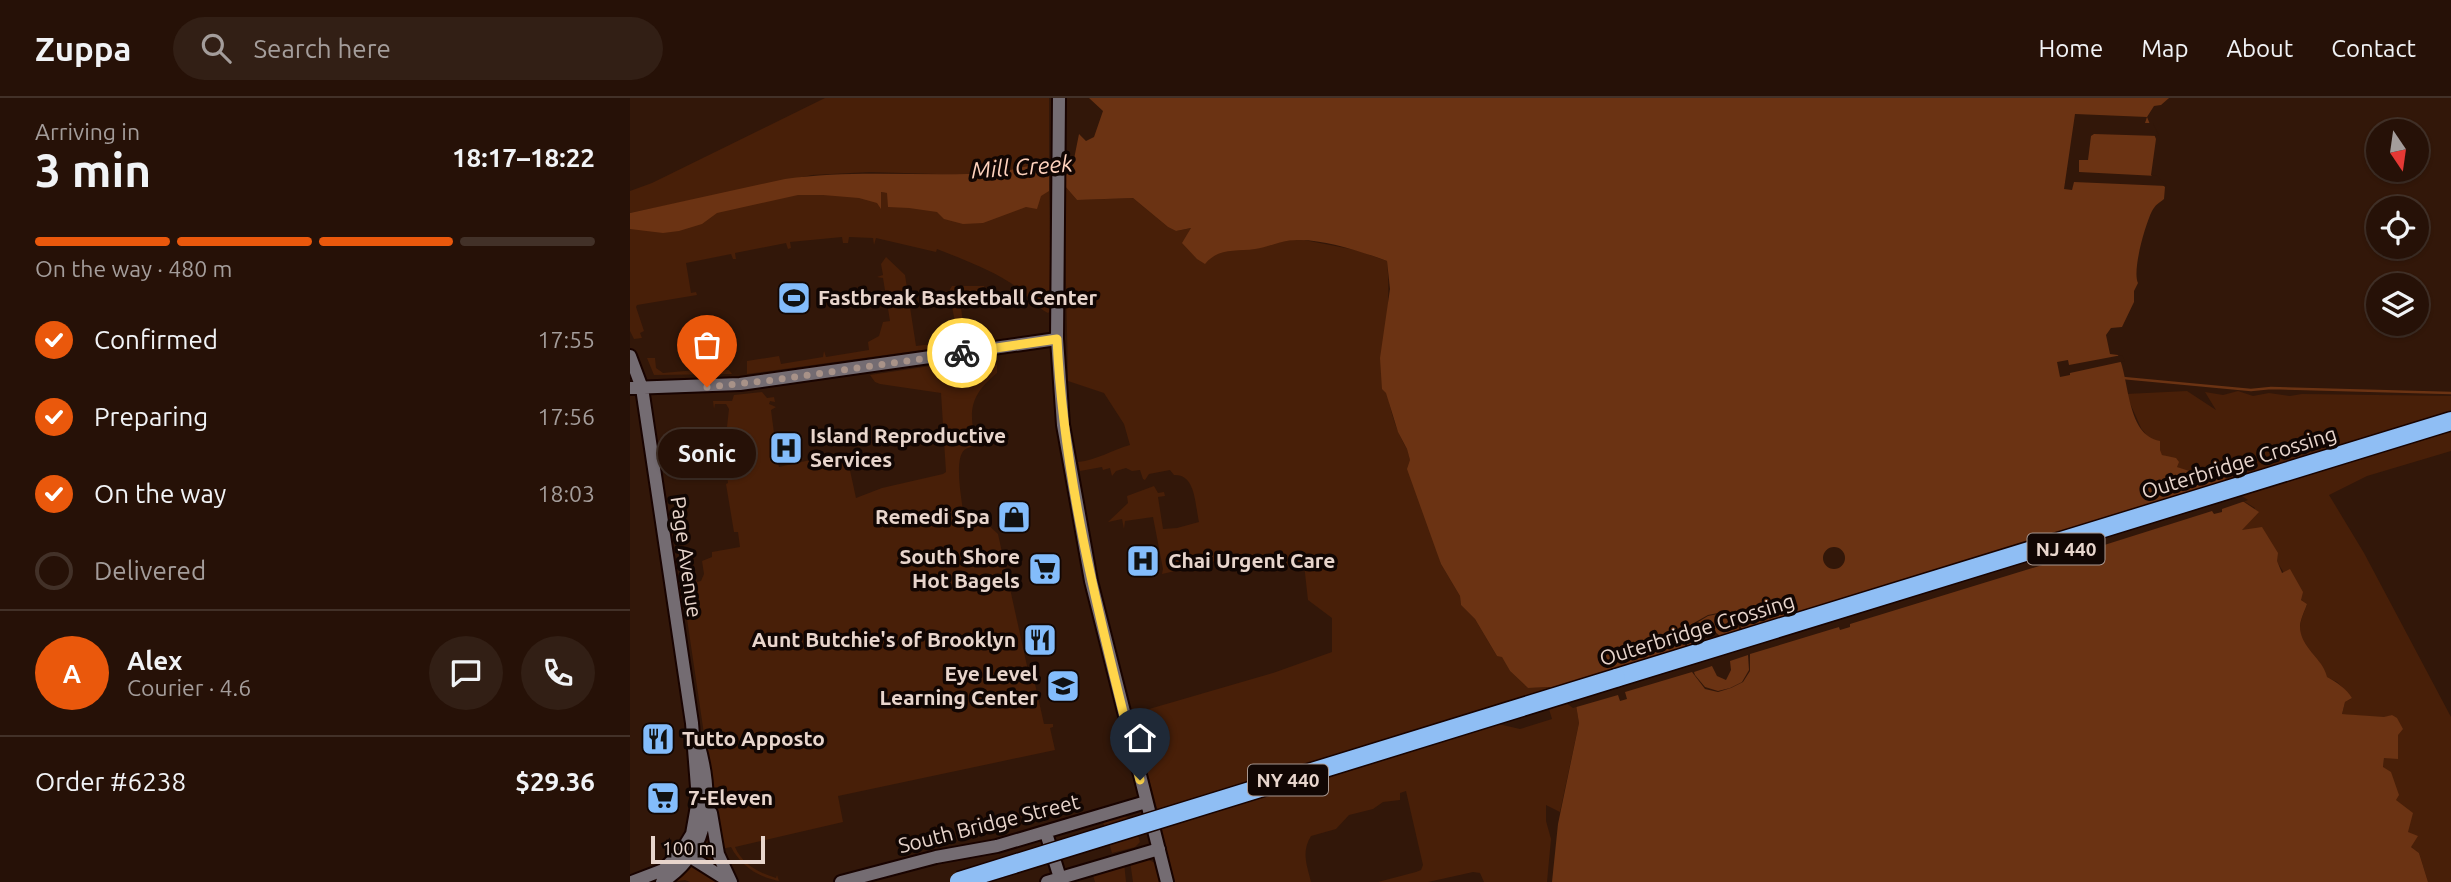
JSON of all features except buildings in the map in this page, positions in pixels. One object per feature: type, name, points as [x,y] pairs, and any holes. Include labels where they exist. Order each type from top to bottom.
[{"type":"highway","name":"Outerbridge Crossing","points":[[988,882],[2451,421]]},
{"type":"highway","name":"Outerbridge Crossing","points":[[958,882],[2451,431]]},
{"type":"street","points":[[1059,98],[1057,339],[1063,425],[1082,537],[1097,605],[1167,882]]},
{"type":"street","points":[[636,388],[707,387],[763,382],[1057,339]]},
{"type":"street","name":"Page Avenue","points":[[630,356],[692,723],[698,807],[686,854]]},
{"type":"street","name":"Page Avenue","points":[[686,854],[700,840],[705,823],[706,782],[702,756],[692,723]]},
{"type":"street","points":[[706,782],[718,854],[731,882]]},
{"type":"street","name":"South Bridge Street","points":[[841,882],[886,868],[1048,839],[1146,802]]},
{"type":"street","points":[[1048,839],[1054,880],[1159,849]]},
{"type":"street","points":[[686,854],[731,882]]},
{"type":"street","points":[[632,882],[663,870],[686,854]]},
{"type":"street","points":[[662,882],[677,871],[686,854]]},
{"type":"shaded area","points":[[825,98],[1049,98],[1049,172],[1003,176],[870,172],[812,175],[630,213],[630,191],[652,183]]},
{"type":"shaded area","points":[[1089,98],[2169,98],[2161,105],[2154,106],[2147,117],[2156,139],[2151,175],[2165,187],[2164,199],[2152,211],[2143,237],[2134,302],[2122,327],[2111,328],[2106,335],[2110,354],[2118,355],[2135,417],[2149,437],[2160,441],[2162,455],[2176,458],[2179,462],[2177,467],[2205,476],[2235,457],[2232,470],[2220,486],[2259,512],[2242,530],[2262,527],[2278,553],[2277,561],[2282,573],[2290,569],[2303,592],[2301,600],[2307,604],[2300,624],[2301,634],[2327,677],[2344,688],[2352,698],[2345,702],[2342,714],[2384,717],[2392,715],[2397,718],[2403,729],[2398,735],[2398,759],[2384,758],[2383,767],[2391,772],[2399,795],[2396,800],[2413,813],[2408,832],[2418,836],[2411,847],[2419,853],[2428,882],[1552,882],[1558,824],[1579,723],[1576,705],[1549,687],[1528,688],[1510,671],[1502,657],[1497,656],[1475,619],[1461,605],[1460,596],[1441,564],[1407,469],[1410,460],[1407,449],[1398,432],[1386,393],[1382,389],[1380,358],[1390,289],[1387,261],[1331,244],[1297,240],[1255,249],[1228,251],[1216,255],[1205,264],[1182,243],[1191,228],[1176,231],[1168,227],[1133,198],[1077,200],[1064,185],[1064,172],[1074,159],[1079,134],[1086,141],[1094,137],[1103,111]]},
{"type":"shaded area","points":[[1029,166],[1049,168],[1049,191],[1041,196],[1037,209],[1026,207],[983,223],[963,224],[944,219],[937,212],[888,207],[887,193],[881,192],[881,209],[877,203],[859,198],[798,195],[717,213],[702,224],[679,231],[663,233],[630,229],[630,213],[785,179],[837,174],[992,173]]},
{"type":"shaded area","points":[[1049,184],[1051,310],[1048,313],[1001,277],[937,249],[936,252],[876,238],[874,245],[873,238],[849,237],[848,243],[843,243],[842,237],[790,242],[791,248],[788,249],[786,243],[735,253],[736,259],[733,259],[731,254],[686,263],[691,293],[696,292],[697,295],[637,305],[644,331],[640,333],[642,338],[634,339],[630,331],[630,225],[788,193],[881,192],[907,196]]},
{"type":"shaded area","points":[[1064,185],[1077,200],[1133,198],[1168,227],[1176,231],[1192,228],[1212,255],[1221,251],[1299,239],[1356,250],[1387,261],[1386,379],[1389,402],[1407,449],[1441,564],[1460,596],[1461,605],[1475,619],[1497,656],[1502,656],[1510,671],[1528,688],[1548,687],[1576,705],[1579,723],[1560,812],[1546,805],[1546,821],[1551,839],[1547,882],[1484,882],[1480,873],[1473,872],[1428,882],[1378,882],[1416,872],[1421,870],[1423,865],[1406,791],[1400,793],[1400,800],[1383,802],[1373,809],[1349,815],[1336,829],[1311,836],[1306,853],[1311,882],[1174,882],[1132,714],[1273,673],[1332,652],[1332,618],[1308,600],[1304,564],[1241,569],[1222,556],[1211,563],[1162,574],[1153,517],[1125,521],[1124,529],[1122,519],[1108,522],[1128,503],[1127,496],[1154,486],[1158,493],[1164,492],[1165,496],[1158,497],[1163,529],[1199,522],[1191,485],[1170,470],[1149,474],[1145,480],[1140,470],[1132,471],[1126,468],[1116,471],[1112,476],[1110,468],[1080,471],[1078,462],[1130,445],[1124,424],[1104,393],[1068,381]],"holes":[[[1548,706],[1552,719],[1520,729],[1494,723]]]},
{"type":"shaded area","points":[[886,257],[905,275],[916,346],[948,342],[948,335],[951,346],[747,374],[747,361],[779,356],[781,364],[823,357],[824,351],[826,357],[869,350],[868,342],[879,336],[883,322],[890,321],[883,278],[877,277],[883,275],[881,264]]},
{"type":"shaded area","points":[[952,286],[984,286],[987,297],[960,301],[964,329],[956,330],[956,326],[949,324],[955,322],[949,291]]},
{"type":"shaded area","points":[[991,357],[997,365],[997,373],[981,389],[973,405],[972,423],[977,446],[965,450],[960,459],[964,517],[966,520],[984,521],[998,534],[1029,675],[1033,675],[1044,724],[1053,724],[1050,728],[1055,750],[838,796],[843,822],[735,847],[752,867],[776,878],[777,875],[779,881],[764,877],[745,865],[731,847],[721,849],[682,585],[688,583],[685,560],[693,559],[688,561],[690,576],[695,576],[697,582],[701,581],[704,574],[702,561],[712,557],[712,552],[740,547],[738,532],[734,532],[724,456],[687,460],[724,454],[729,409],[726,404],[715,404],[714,409],[713,401],[732,401],[734,395],[762,392],[767,398],[774,397],[775,402],[770,401],[769,404],[776,407],[771,410],[775,441],[773,443],[779,467],[846,452],[856,498],[882,488],[943,474],[946,472],[941,393],[880,384],[870,375]]},
{"type":"shaded area","points":[[647,358],[655,358],[656,368],[663,373],[729,370],[732,374],[654,375]]},
{"type":"shaded area","points":[[2187,391],[2216,410],[2205,392],[2223,395],[2238,391],[2253,396],[2269,393],[2290,396],[2451,396],[2451,451],[2367,476],[2329,495],[2364,553],[2451,717],[2451,882],[2428,882],[2419,853],[2411,847],[2408,832],[2383,767],[2384,758],[2398,758],[2398,735],[2392,715],[2384,718],[2342,714],[2345,702],[2352,698],[2337,682],[2326,677],[2321,664],[2307,647],[2301,634],[2300,624],[2307,604],[2271,556],[2241,531],[2255,508],[2219,486],[2234,457],[2205,476],[2176,467],[2171,459],[2162,455],[2141,428],[2126,394]]},
{"type":"shaded area","points":[[1124,816],[1134,821],[1140,842],[1135,847],[1112,853],[1103,822]]},
{"type":"shaded area","points":[[1145,858],[1155,863],[1161,882],[1133,882],[1130,861]]},
{"type":"shaded area","points":[[1124,862],[1126,882],[1095,882],[1092,872]]},
{"type":"shaded area","points":[[690,864],[722,882],[670,882]]},
{"type":"pier","points":[[2075,114],[2147,117],[2145,123],[2153,123],[2159,136],[2094,134],[2091,136],[2088,160],[2079,160],[2079,172],[2157,176],[2167,186],[2074,182],[2072,190],[2064,189]]},
{"type":"pier","points":[[2122,355],[2125,361],[2060,377],[2057,362],[2068,360],[2069,365]]},
{"type":"pier","points":[[2225,485],[2248,500],[2222,509],[2222,512],[2214,514],[2212,511],[2098,547],[2099,551],[2089,554],[2088,551],[1850,624],[1850,627],[1840,630],[1839,627],[1750,654],[1750,671],[1743,682],[1731,688],[1718,692],[1705,689],[1692,672],[1625,692],[1627,699],[1620,701],[1618,695],[1573,708],[1553,694],[1685,648],[1686,634],[1692,624],[1708,615],[1718,613],[1733,619],[1718,614],[1708,616],[1693,625],[1687,634],[1687,648],[1706,646],[1704,636],[1708,625],[1722,638],[1742,635],[1736,621],[1744,634]],"holes":[[[1748,655],[1749,670],[1742,682],[1730,688],[1718,691],[1705,687],[1695,675],[1694,672],[1712,666],[1717,676],[1726,680],[1731,670],[1730,661]]]},
{"type":"pier","points":[[1834,547],[1842,550],[1845,558],[1842,566],[1834,569],[1826,566],[1823,558],[1826,550]]},
{"type":"waterway","points":[[2123,378],[2251,390],[2271,388],[2451,393]]},
{"type":"way so far","points":[[707,387],[962,353]]},
{"type":"place","name":"Fastbreak Basketball Center","points":[[794,298]]},
{"type":"place","name":"Sonic","points":[[707,387]]},
{"type":"place","name":"Island Reproductive Services","points":[[786,448]]},
{"type":"place","name":"Remedi Spa","points":[[1014,517]]},
{"type":"place","name":"Chai Urgent Care","points":[[1143,561]]},
{"type":"place","name":"South Shore Hot Bagels","points":[[1045,569]]},
{"type":"place","name":"Aunt Butchie's of Brooklyn","points":[[1040,640]]},
{"type":"place","name":"Eye Level Learning Center","points":[[1063,686]]},
{"type":"place","name":"Tutto Apposto","points":[[658,739]]},
{"type":"place","name":"7-Eleven","points":[[663,798]]},
{"type":"route","points":[[962,353],[1057,339],[1063,425],[1082,537],[1140,780]]},
{"type":"water label","name":"Mill Creek","points":[[1022,167]]}]
